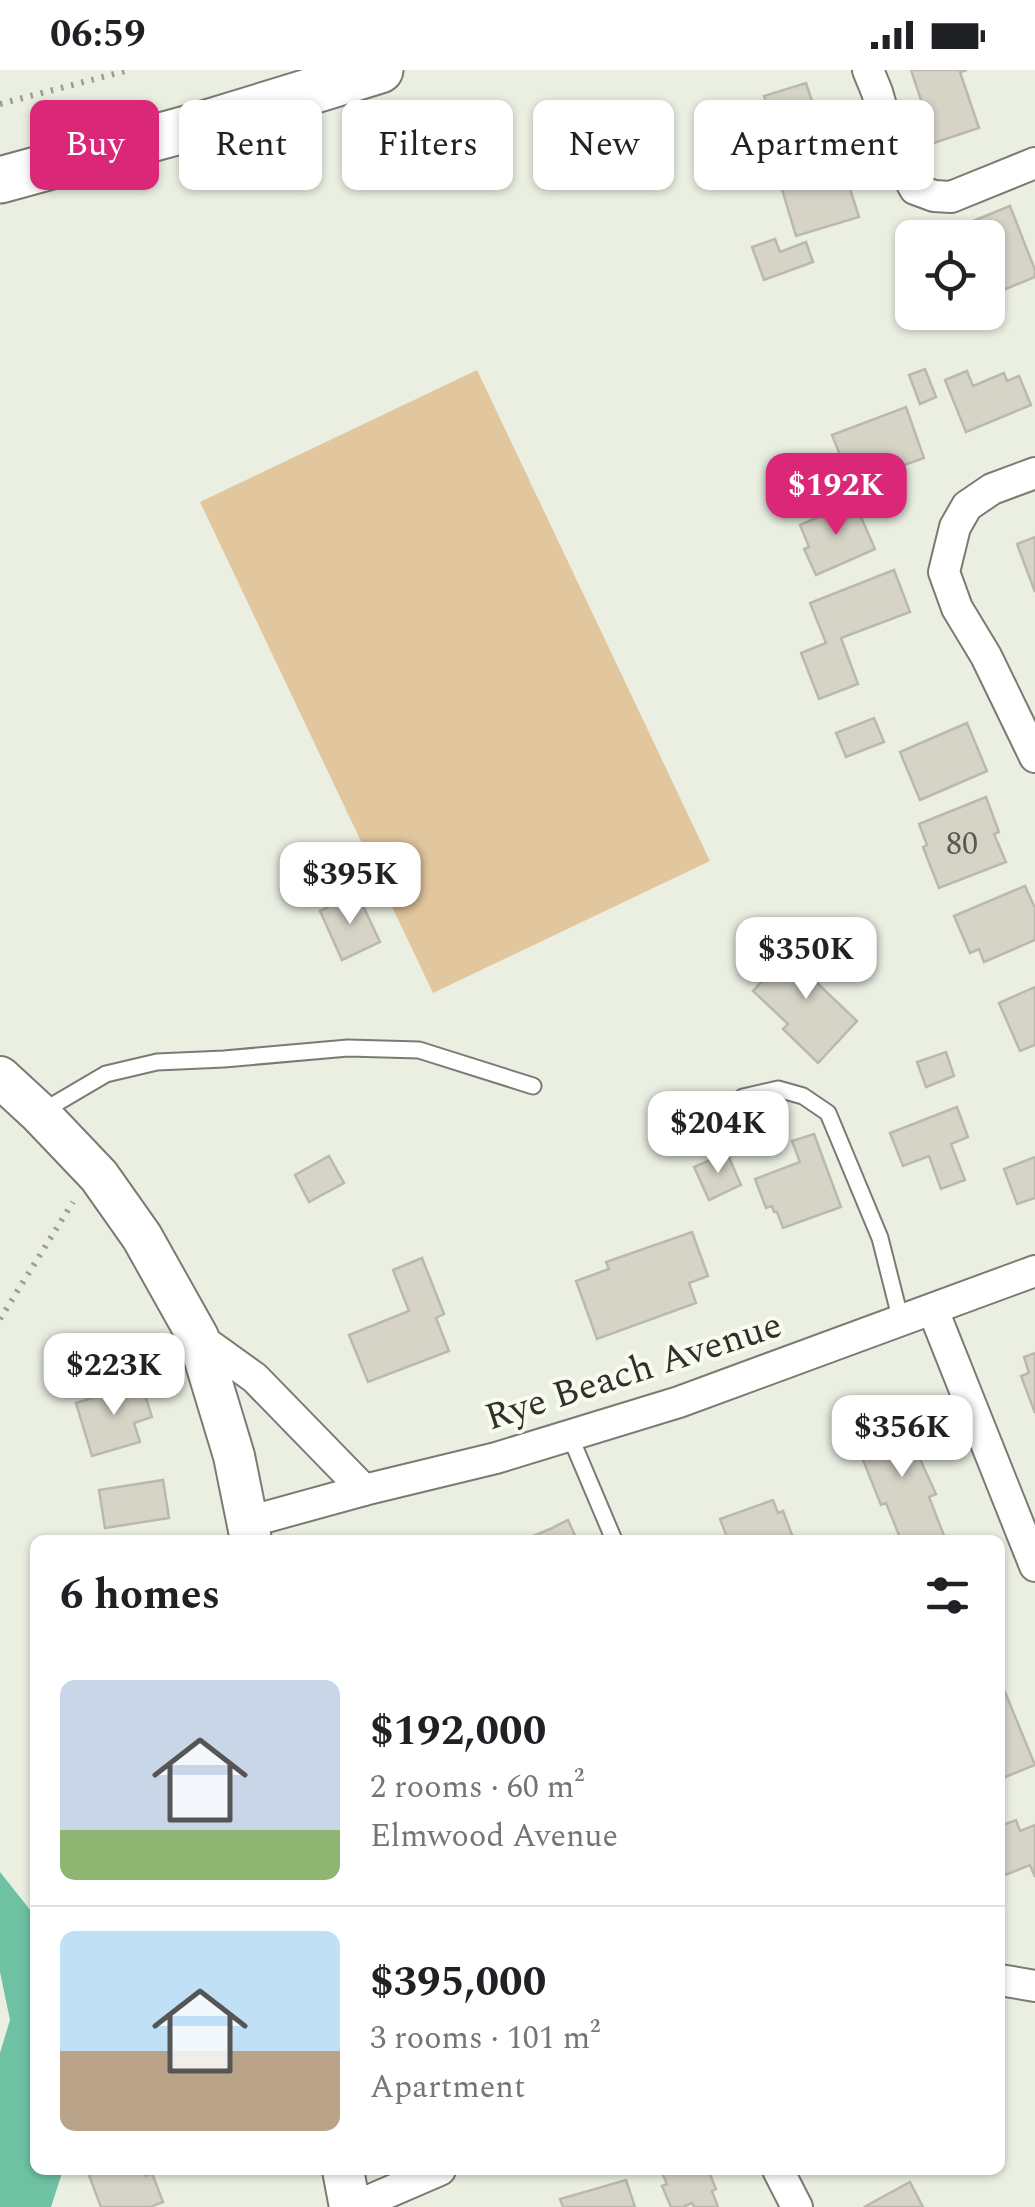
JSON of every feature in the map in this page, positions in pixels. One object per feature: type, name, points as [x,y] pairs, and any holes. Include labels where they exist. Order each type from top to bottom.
[{"type":"main road","points":[[0,180],[380,70]]},
{"type":"street","points":[[868,70],[894,151],[915,189],[951,197],[1035,163]]},
{"type":"street","points":[[1035,473],[992,489],[967,506],[955,527],[944,572],[957,608],[986,656],[1035,757]]},
{"type":"street","points":[[0,1078],[99,1176],[142,1238],[198,1337],[234,1456],[250,1531]]},
{"type":"street","name":"Rye Beach Avenue","points":[[250,1531],[364,1490],[496,1458],[696,1396],[1035,1270]]},
{"type":"street","points":[[933,1310],[1035,1566]]},
{"type":"street","points":[[198,1337],[255,1378],[364,1490]]},
{"type":"street","points":[[1005,1981],[1035,1986]]},
{"type":"street","points":[[344,2175],[352,2207],[428,2175]]},
{"type":"street","points":[[781,2175],[797,2207]]},
{"type":"lane","points":[[39,1113],[106,1074],[156,1062],[348,1048],[420,1050],[533,1086]]},
{"type":"lane","points":[[710,1124],[743,1097],[778,1088],[803,1096],[828,1113],[880,1238],[901,1321]]},
{"type":"lane","points":[[570,1436],[612,1535]]},
{"type":"path","points":[[0,104],[129,70]]},
{"type":"path","points":[[0,1319],[69,1206],[99,1176]]},
{"type":"shaded area","points":[[477,370],[710,861],[433,993],[200,502]]},
{"type":"shaded area","points":[[0,1872],[30,1910],[30,2175],[61,2175],[51,2207],[0,2207],[0,2053],[10,2020],[0,1972]]},
{"type":"building","points":[[911,70],[967,70],[960,72],[979,128],[934,143],[934,100],[921,100]]},
{"type":"building","points":[[806,83],[812,100],[765,100],[764,96]]},
{"type":"building","points":[[782,190],[850,190],[859,217],[796,236]]},
{"type":"building","points":[[1010,206],[1035,277],[1005,289],[1005,220],[975,220]]},
{"type":"building","points":[[775,239],[780,252],[806,242],[813,262],[764,280],[752,247]]},
{"type":"building","points":[[925,369],[936,397],[920,404],[909,375]]},
{"type":"building","points":[[967,371],[973,386],[1004,373],[1007,381],[1019,376],[1031,405],[966,432],[945,380]]},
{"type":"building","points":[[906,407],[924,458],[877,475],[870,456],[844,465],[832,435]]},
{"type":"building","points":[[854,501],[875,549],[816,575],[804,549],[809,547],[800,525]]},
{"type":"building","points":[[1035,537],[1035,592],[1017,544]]},
{"type":"building","points":[[894,570],[910,612],[841,638],[858,684],[819,699],[801,653],[826,643],[810,603]]},
{"type":"building","points":[[874,718],[884,742],[846,757],[836,733]]},
{"type":"building","points":[[967,723],[987,771],[920,800],[900,752]]},
{"type":"building","points":[[986,797],[999,832],[994,834],[1006,862],[939,888],[923,847],[927,845],[919,824]]},
{"type":"building","points":[[1025,886],[1035,908],[1035,940],[984,962],[979,949],[970,953],[954,916]]},
{"type":"building","points":[[357,893],[380,942],[342,960],[320,911]]},
{"type":"building","points":[[802,939],[831,968],[817,983],[857,1021],[818,1063],[783,1029],[788,1024],[753,991]]},
{"type":"building","points":[[1035,987],[1035,1045],[1020,1051],[999,1003]]},
{"type":"building","points":[[946,1052],[954,1076],[926,1087],[917,1062]]},
{"type":"building","points":[[957,1107],[968,1137],[951,1144],[965,1180],[941,1189],[929,1156],[903,1166],[890,1133]]},
{"type":"building","points":[[814,1134],[841,1207],[783,1228],[772,1206],[766,1208],[755,1179],[800,1162],[792,1141]]},
{"type":"building","points":[[727,1153],[741,1185],[709,1200],[694,1167]]},
{"type":"building","points":[[329,1156],[344,1183],[309,1202],[295,1175]]},
{"type":"building","points":[[1035,1157],[1035,1198],[1017,1204],[1004,1169]]},
{"type":"building","points":[[692,1232],[708,1276],[689,1283],[696,1303],[597,1339],[576,1281],[609,1269],[606,1262]]},
{"type":"building","points":[[422,1258],[444,1314],[436,1318],[449,1351],[368,1382],[349,1335],[409,1311],[393,1270]]},
{"type":"building","points":[[1035,1353],[1035,1413],[1021,1376],[1029,1373],[1024,1357]]},
{"type":"building","points":[[141,1382],[152,1417],[134,1423],[140,1442],[92,1456],[76,1403]]},
{"type":"building","points":[[904,1412],[913,1433],[909,1435],[936,1494],[929,1497],[944,1535],[899,1535],[886,1503],[881,1505],[859,1450],[876,1443],[870,1427]]},
{"type":"building","points":[[163,1480],[169,1518],[105,1528],[99,1490]]},
{"type":"building","points":[[773,1500],[778,1513],[783,1511],[792,1535],[726,1535],[720,1519]]},
{"type":"building","points":[[568,1520],[575,1535],[536,1535]]},
{"type":"building","points":[[1005,1692],[1035,1765],[1005,1777]]},
{"type":"building","points":[[1016,1820],[1020,1831],[1035,1825],[1035,1877],[1030,1865],[1005,1875],[1005,1824]]},
{"type":"building","points":[[89,2175],[153,2175],[163,2202],[150,2207],[101,2207]]},
{"type":"building","points":[[663,2175],[710,2175],[718,2207],[694,2207],[692,2203],[671,2207],[662,2186],[667,2184]]},
{"type":"building","points":[[626,2180],[635,2207],[563,2207],[560,2199]]},
{"type":"building","points":[[910,2182],[923,2207],[864,2207]]}]
